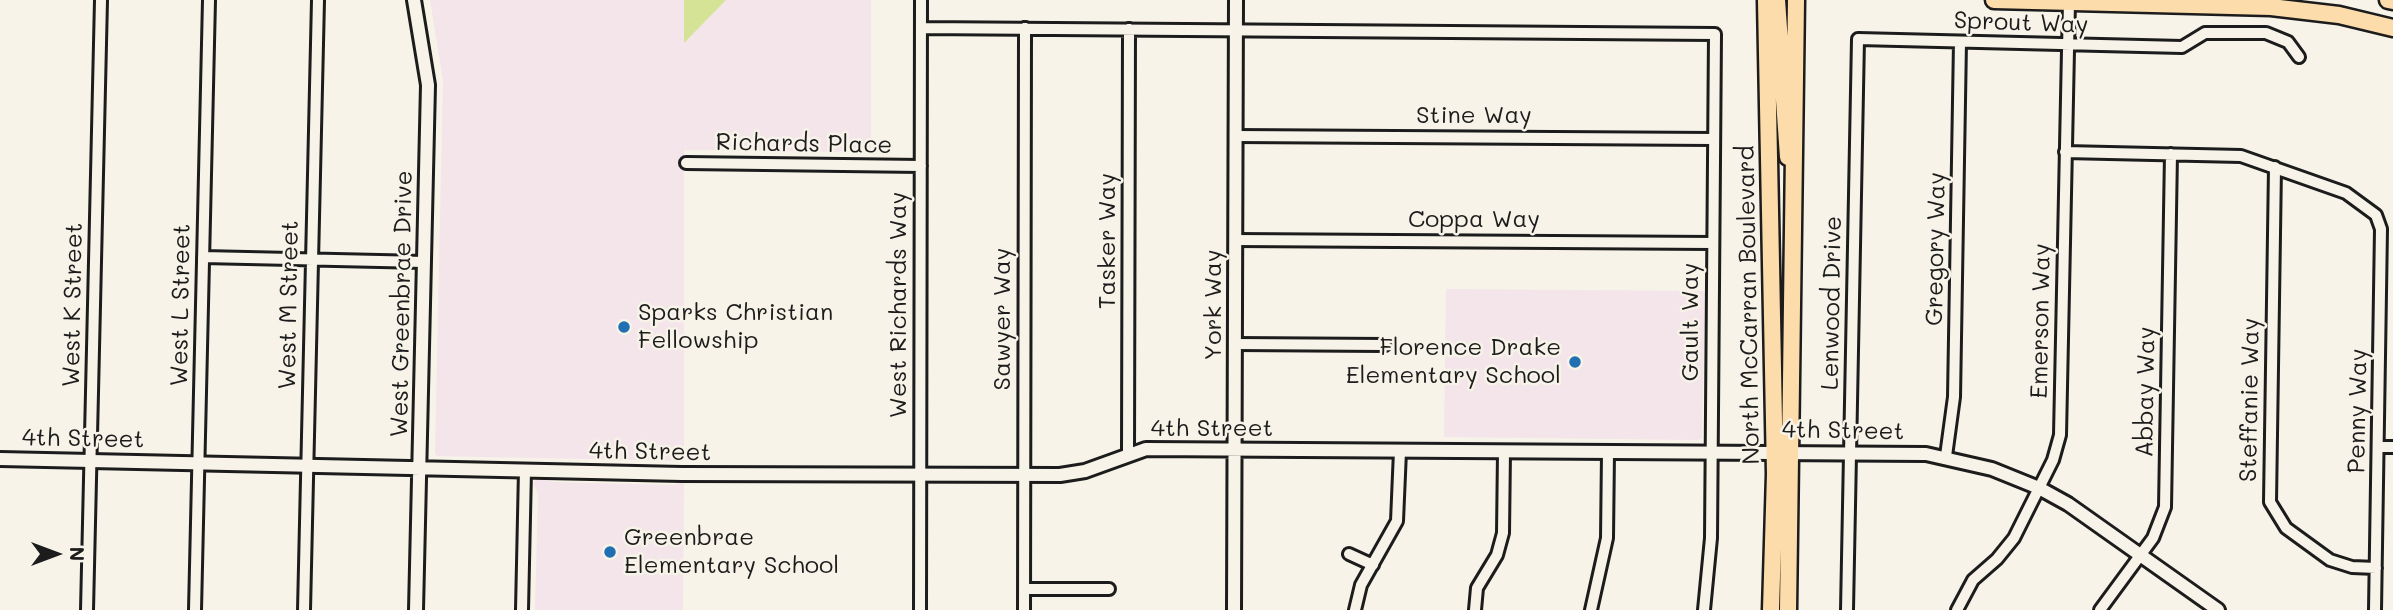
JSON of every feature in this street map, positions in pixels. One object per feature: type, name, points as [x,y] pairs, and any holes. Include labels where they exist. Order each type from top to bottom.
[{"type":"main road","name":"North McCarran Boulevard","points":[[1766,0],[1788,610]]},
{"type":"main road","points":[[1777,0],[1785,148],[1794,176]]},
{"type":"main road","name":"North McCarran Boulevard","points":[[1771,610],[1783,450],[1794,176],[1796,0]]},
{"type":"main road","points":[[1994,0],[2271,7],[2339,15],[2393,28]]},
{"type":"street","name":"West K Street","points":[[87,610],[101,0]]},
{"type":"street","name":"West L Street","points":[[195,610],[209,0]]},
{"type":"street","name":"West M Street","points":[[304,610],[318,0]]},
{"type":"street","name":"West Greenbrae Drive","points":[[414,0],[428,85],[416,610]]},
{"type":"street","name":"West Richards Way","points":[[920,610],[921,0]]},
{"type":"street","name":"York Way","points":[[1234,610],[1236,0]]},
{"type":"street","name":"Emerson Way","points":[[1957,610],[1973,580],[2006,550],[2053,460],[2060,435],[2069,2]]},
{"type":"street","points":[[921,28],[1235,29]]},
{"type":"street","name":"Sawyer Way","points":[[1024,610],[1025,29]]},
{"type":"street","name":"Tasker Way","points":[[1128,454],[1129,29]]},
{"type":"street","name":"Gault Way","points":[[1235,29],[1715,34],[1711,538],[1704,610]]},
{"type":"street","name":"Sprout Way","points":[[1858,39],[2182,47],[2205,33],[2266,33],[2288,42],[2299,57]]},
{"type":"street","name":"Lenwood Drive","points":[[1847,610],[1858,39]]},
{"type":"street","name":"Gregory Way","points":[[1945,456],[1954,397],[1960,42]]},
{"type":"street","name":"Stine Way","points":[[1235,135],[1713,139]]},
{"type":"street","points":[[2065,152],[2241,156],[2275,167]]},
{"type":"street","name":"Abbay Way","points":[[2100,610],[2157,531],[2165,507],[2171,154]]},
{"type":"street","name":"Richards Place","points":[[686,163],[921,166]]},
{"type":"street","name":"Penny Way","points":[[2275,167],[2346,193],[2376,215],[2381,229],[2375,610]]},
{"type":"street","name":"Steffanie Way","points":[[2275,167],[2270,502],[2286,528],[2330,560],[2352,567],[2376,568]]},
{"type":"street","name":"Coppa Way","points":[[1235,240],[1713,243]]},
{"type":"street","points":[[203,257],[424,262]]},
{"type":"street","points":[[1235,344],[1385,345]]},
{"type":"street","points":[[2378,447],[2393,447]]},
{"type":"street","name":"4th Street","points":[[0,458],[525,470],[1024,475],[1071,474],[1146,449],[1608,453],[1783,450],[1945,456],[1992,469],[2039,488],[2218,610]]},
{"type":"street","points":[[1355,610],[1361,585],[1397,521],[1400,451]]},
{"type":"street","points":[[1475,610],[1476,588],[1497,555],[1503,533],[1504,452]]},
{"type":"street","points":[[1591,610],[1607,538],[1608,453]]},
{"type":"street","points":[[522,610],[525,470]]},
{"type":"street","points":[[1349,554],[1373,565]]},
{"type":"street","points":[[1024,589],[1109,589]]},
{"type":"shaded area","points":[[430,0],[684,0],[684,42],[726,0],[871,0],[871,152],[684,150],[684,461],[437,456],[435,453],[443,80]]},
{"type":"shaded area","name":"Florence Drake Elementary School","points":[[1446,289],[1705,291],[1702,438],[1444,437]]},
{"type":"shaded area","name":"Greenbrae Elementary School","points":[[538,477],[552,482],[674,485],[684,482],[683,610],[535,610],[538,494],[533,484]]},
{"type":"green space","points":[[684,0],[726,0],[684,43]]},
{"type":"place","name":"Sparks Christian Fellowship","points":[[624,327]]},
{"type":"place","name":"Florence Drake Elementary School","points":[[1575,362]]},
{"type":"place","name":"Greenbrae Elementary School","points":[[610,552]]}]
